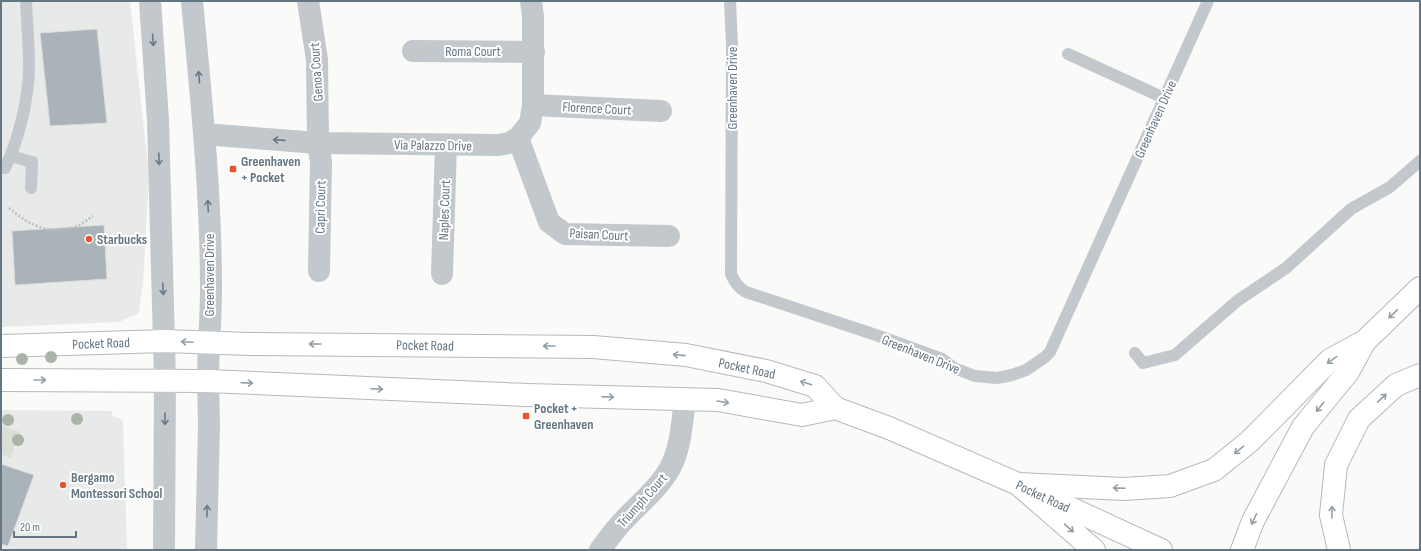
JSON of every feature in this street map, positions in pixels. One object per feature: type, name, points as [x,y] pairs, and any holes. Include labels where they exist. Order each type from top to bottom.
[{"type":"main road","points":[[1018,484],[1124,489],[1170,486],[1214,470],[1250,441],[1330,360],[1366,340],[1420,288]]},
{"type":"main road","points":[[1242,550],[1253,521],[1303,427],[1348,372],[1366,340]]},
{"type":"main road","name":"Pocket Road","points":[[1,346],[165,341],[208,343],[593,347],[678,355],[766,371],[815,386],[834,408],[889,428],[1018,484],[1161,550]]},
{"type":"main road","points":[[1339,550],[1331,515],[1336,465],[1359,420],[1396,385],[1420,375]]},
{"type":"main road","points":[[1,380],[208,381],[519,395],[718,400],[802,415],[834,408]]},
{"type":"main road","points":[[1018,484],[1094,550]]},
{"type":"street","points":[[150,1],[158,120],[165,341],[164,550]]},
{"type":"street","name":"Greenhaven Drive","points":[[192,1],[204,134],[211,287],[208,343],[209,425],[206,550]]},
{"type":"street","name":"Genoa Court","points":[[308,1],[317,60],[318,143]]},
{"type":"street","name":"Via Palazzo Drive","points":[[204,134],[318,143],[498,146],[509,143],[518,138],[530,124],[533,106],[534,52],[531,1]]},
{"type":"street","name":"Roma Court","points":[[413,51],[534,52]]},
{"type":"street","name":"Florence Court","points":[[533,106],[661,111]]},
{"type":"street","name":"Paisan Court","points":[[518,138],[549,222],[565,234],[669,236]]},
{"type":"street","name":"Capri Court","points":[[318,143],[321,162],[319,271]]},
{"type":"street","name":"Naples Court","points":[[442,274],[446,145]]},
{"type":"street","name":"Triumph Court","points":[[600,550],[613,532],[641,503],[670,469],[682,432],[685,399]]},
{"type":"lane","points":[[5,168],[11,156],[25,105],[29,67],[26,1]]},
{"type":"lane","name":"Greenhaven Drive","points":[[730,1],[732,45],[731,274],[734,282],[739,288],[746,292],[876,335],[942,359],[954,368],[975,376],[998,378],[1026,370],[1050,352],[1208,1]]},
{"type":"lane","points":[[1068,54],[1164,98]]},
{"type":"lane","points":[[11,156],[32,162],[32,188]]},
{"type":"lane","points":[[1135,354],[1143,363],[1175,355],[1237,301],[1286,268],[1351,209],[1390,187],[1420,161]]},
{"type":"path","points":[[9,208],[23,220],[35,226],[58,231],[78,225],[93,216]]},
{"type":"shaded area","points":[[1,1],[130,1],[149,175],[143,282],[139,313],[119,322],[1,327]]},
{"type":"shaded area","name":"Bergamo Montessori School","points":[[1,410],[112,411],[112,416],[123,420],[127,550],[1,550]]},
{"type":"shaded area","points":[[1,425],[20,432],[11,458],[1,454]]},
{"type":"building","points":[[97,29],[107,123],[50,126],[40,33]]},
{"type":"building","points":[[104,225],[107,279],[15,285],[12,231]]},
{"type":"building","name":"Bergamo Montessori School","points":[[1,464],[34,475],[8,546],[1,544]]},
{"type":"place","name":"Greenhaven + Pocket","points":[[233,169]]},
{"type":"place","name":"Starbucks","points":[[89,239]]},
{"type":"place","name":"Pocket + Greenhaven","points":[[526,416]]},
{"type":"place","name":"Bergamo Montessori School","points":[[63,485]]}]
